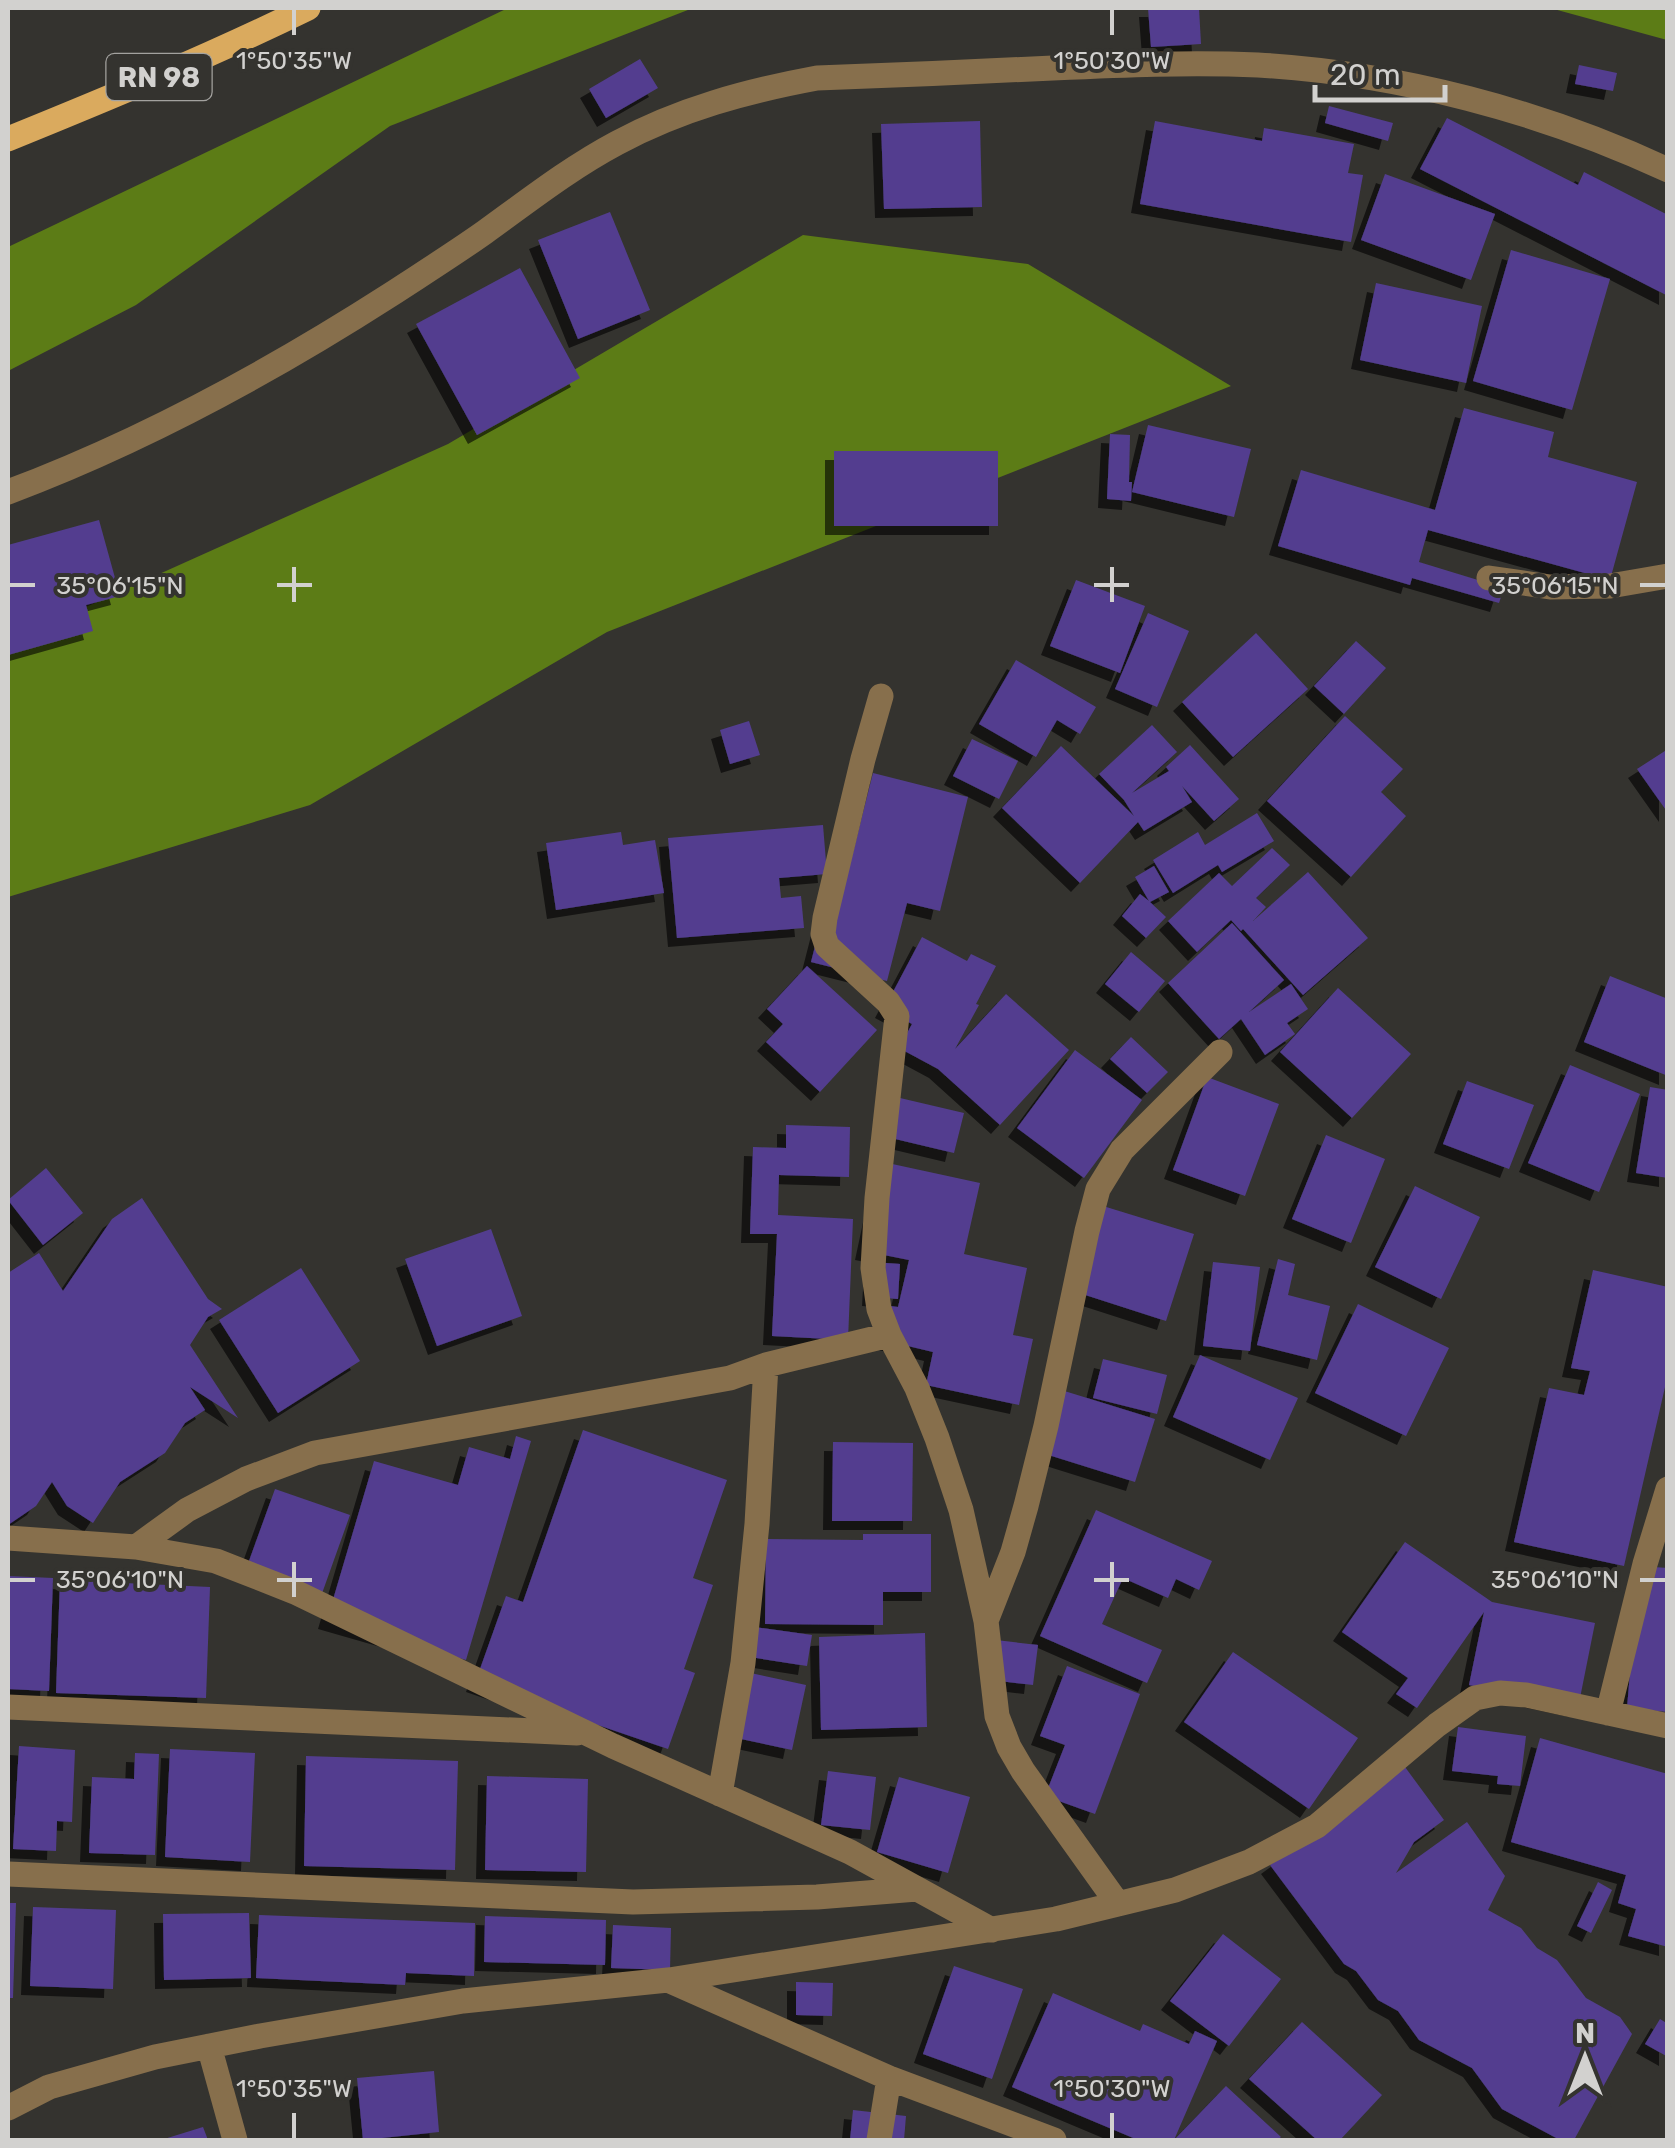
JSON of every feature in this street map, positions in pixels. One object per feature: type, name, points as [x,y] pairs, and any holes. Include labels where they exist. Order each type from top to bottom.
[{"type":"main road","name":"RN 98","points":[[8,139],[134,88],[308,8]]},
{"type":"street","points":[[8,492],[90,459],[293,354],[388,296],[571,169],[618,142],[716,100],[817,78],[1184,62],[1339,73],[1491,105],[1566,128],[1668,170]]},
{"type":"street","points":[[1489,578],[1565,587],[1610,586],[1668,576]]},
{"type":"street","points":[[882,696],[863,760],[823,934],[827,946],[888,1002],[897,1016],[877,1198],[873,1268],[879,1309],[938,1438],[961,1510],[986,1621],[998,1716],[1009,1747],[1118,1904]]},
{"type":"street","points":[[986,1621],[1026,1506],[1098,1189],[1122,1150],[1220,1052]]},
{"type":"street","points":[[136,1546],[187,1510],[246,1478],[315,1454],[730,1378],[766,1365],[889,1335]]},
{"type":"street","points":[[720,1794],[742,1662],[757,1524],[766,1365]]},
{"type":"street","points":[[1608,1713],[1668,1489]]},
{"type":"street","points":[[8,1538],[136,1546],[216,1561],[295,1592],[590,1734],[850,1852],[992,1930]]},
{"type":"street","points":[[8,2088],[49,2086],[154,2057],[463,2001],[668,1980],[992,1930],[1175,1890],[1249,1862],[1317,1826],[1475,1698],[1500,1693],[1526,1695],[1668,1726]]},
{"type":"street","points":[[8,1706],[590,1734]]},
{"type":"street","points":[[8,1874],[633,1902],[817,1898],[917,1889]]},
{"type":"street","points":[[668,1980],[889,2078],[1054,2140]]},
{"type":"street","points":[[209,2046],[235,2140]]},
{"type":"street","points":[[880,2140],[889,2078]]},
{"type":"street","points":[[8,2108],[49,2086]]},
{"type":"green space","points":[[508,8],[693,8],[390,126],[136,305],[8,371],[8,247]]},
{"type":"green space","points":[[1550,8],[1667,8],[1667,40]]},
{"type":"green space","points":[[803,235],[1028,264],[1231,386],[607,632],[310,805],[8,897],[8,642],[448,444]]},
{"type":"building","points":[[1148,8],[1199,8],[1201,44],[1151,47]]},
{"type":"building","points":[[640,59],[658,88],[606,118],[589,89]]},
{"type":"building","points":[[1579,65],[1617,73],[1613,91],[1575,84]]},
{"type":"building","points":[[1329,106],[1393,123],[1388,141],[1325,123]]},
{"type":"building","points":[[1447,118],[1578,185],[1584,172],[1668,215],[1668,296],[1420,169]]},
{"type":"building","points":[[980,121],[982,207],[884,209],[881,124]]},
{"type":"building","points":[[1155,121],[1262,141],[1264,128],[1354,144],[1348,173],[1363,175],[1351,242],[1140,204]]},
{"type":"building","points":[[1385,174],[1495,214],[1471,280],[1361,240]]},
{"type":"building","points":[[610,212],[650,310],[578,339],[538,240]]},
{"type":"building","points":[[1511,250],[1610,279],[1572,410],[1473,381]]},
{"type":"building","points":[[520,268],[580,378],[477,435],[416,324]]},
{"type":"building","points":[[1376,283],[1482,306],[1466,383],[1360,360]]},
{"type":"building","points":[[1464,408],[1554,432],[1548,457],[1637,482],[1610,580],[1428,530],[1419,562],[1504,588],[1499,603],[1412,578],[1410,585],[1278,546],[1301,470],[1435,510]]},
{"type":"building","points":[[1148,425],[1251,449],[1234,517],[1132,492]]},
{"type":"building","points":[[1110,434],[1130,435],[1131,501],[1107,499]]},
{"type":"building","points":[[834,451],[998,451],[998,526],[834,526]]},
{"type":"building","points":[[99,520],[120,596],[86,605],[93,631],[8,655],[8,545]]},
{"type":"building","points":[[1076,580],[1145,606],[1120,673],[1050,646]]},
{"type":"building","points":[[1148,613],[1189,631],[1157,707],[1115,689]]},
{"type":"building","points":[[1256,633],[1308,689],[1233,757],[1182,702]]},
{"type":"building","points":[[1356,641],[1386,668],[1344,714],[1314,686]]},
{"type":"building","points":[[1016,660],[1096,707],[1080,734],[1057,720],[1036,757],[979,724]]},
{"type":"building","points":[[1345,716],[1403,769],[1381,792],[1406,816],[1351,877],[1267,801]]},
{"type":"building","points":[[749,721],[760,755],[730,764],[720,730]]},
{"type":"building","points":[[1152,725],[1177,752],[1132,793],[1169,771],[1166,767],[1190,745],[1239,799],[1214,821],[1182,786],[1192,802],[1144,831],[1138,822],[1080,883],[1002,808],[1061,746],[1134,816],[1099,774]]},
{"type":"building","points":[[972,739],[1018,761],[999,799],[953,776]]},
{"type":"building","points":[[1668,749],[1668,813],[1637,769]]},
{"type":"building","points":[[873,773],[968,797],[940,911],[907,903],[887,981],[811,962],[831,884],[844,888]]},
{"type":"building","points":[[1257,813],[1274,841],[1222,872],[1218,865],[1173,893],[1153,860],[1198,832],[1205,845]]},
{"type":"building","points":[[823,825],[827,874],[779,878],[781,898],[801,896],[804,928],[677,938],[668,838]]},
{"type":"building","points":[[621,832],[623,845],[655,840],[664,893],[556,910],[546,843]]},
{"type":"building","points":[[1272,848],[1290,865],[1256,898],[1266,907],[1253,921],[1308,872],[1368,938],[1303,995],[1231,920],[1197,952],[1168,921],[1219,873],[1232,886]]},
{"type":"building","points":[[1154,866],[1169,892],[1150,902],[1166,917],[1146,938],[1122,916],[1140,894],[1149,901],[1135,877]]},
{"type":"building","points":[[1232,923],[1284,980],[1249,1012],[1291,984],[1308,1009],[1287,1023],[1295,1034],[1265,1055],[1241,1019],[1219,1039],[1168,983]]},
{"type":"building","points":[[922,937],[967,961],[971,954],[996,966],[955,1049],[1006,994],[1069,1050],[1000,1125],[938,1069],[899,1048],[912,1024],[884,1009]]},
{"type":"building","points":[[1131,952],[1165,981],[1139,1012],[1105,984]]},
{"type":"building","points":[[807,966],[877,1030],[820,1092],[766,1042],[783,1024],[767,1009]]},
{"type":"building","points":[[1610,976],[1668,999],[1668,1076],[1584,1042]]},
{"type":"building","points":[[1338,988],[1411,1054],[1352,1118],[1280,1052]]},
{"type":"building","points":[[1131,1037],[1168,1072],[1147,1093],[1110,1059]]},
{"type":"building","points":[[1075,1050],[1142,1100],[1084,1178],[1017,1128]]},
{"type":"building","points":[[1570,1065],[1640,1094],[1599,1192],[1528,1163]]},
{"type":"building","points":[[1207,1077],[1279,1104],[1245,1196],[1173,1170]]},
{"type":"building","points":[[1467,1081],[1534,1105],[1509,1169],[1443,1144]]},
{"type":"building","points":[[1650,1087],[1668,1090],[1668,1178],[1636,1173]]},
{"type":"building","points":[[900,1098],[964,1113],[954,1153],[891,1138]]},
{"type":"building","points":[[786,1125],[850,1127],[849,1177],[779,1175],[778,1215],[853,1219],[848,1340],[772,1336],[777,1234],[750,1234],[753,1147],[786,1148]]},
{"type":"building","points":[[1326,1135],[1385,1159],[1351,1243],[1292,1219]]},
{"type":"building","points":[[883,1162],[980,1183],[964,1254],[1027,1268],[1013,1335],[1033,1339],[1019,1405],[926,1385],[933,1352],[883,1340],[890,1306],[898,1307],[909,1260],[864,1251]]},
{"type":"building","points":[[46,1168],[83,1213],[43,1245],[8,1200]]},
{"type":"building","points":[[1415,1186],[1480,1217],[1441,1299],[1375,1267]]},
{"type":"building","points":[[142,1198],[208,1299],[222,1309],[208,1317],[190,1345],[238,1418],[190,1387],[205,1410],[185,1423],[165,1453],[120,1482],[93,1523],[67,1506],[52,1482],[36,1506],[8,1525],[8,1273],[39,1253],[63,1291],[112,1219]]},
{"type":"building","points":[[1103,1206],[1194,1234],[1166,1321],[1076,1292]]},
{"type":"building","points":[[491,1229],[522,1316],[437,1346],[405,1259]]},
{"type":"building","points":[[1278,1259],[1295,1264],[1288,1295],[1330,1306],[1317,1360],[1257,1345]]},
{"type":"building","points":[[873,1262],[900,1264],[898,1299],[871,1297]]},
{"type":"building","points":[[1213,1262],[1260,1267],[1250,1351],[1203,1346]]},
{"type":"building","points":[[301,1268],[360,1361],[278,1413],[219,1320]]},
{"type":"building","points":[[1593,1270],[1668,1287],[1668,1374],[1624,1566],[1514,1542],[1549,1388],[1584,1395],[1590,1371],[1571,1368]]},
{"type":"building","points":[[1358,1304],[1449,1348],[1406,1436],[1315,1393]]},
{"type":"building","points":[[1200,1355],[1298,1398],[1270,1460],[1173,1417]]},
{"type":"building","points":[[1103,1359],[1167,1375],[1157,1414],[1093,1398]]},
{"type":"building","points":[[1058,1389],[1155,1419],[1135,1482],[1039,1452]]},
{"type":"building","points":[[583,1430],[727,1480],[693,1578],[713,1585],[684,1669],[695,1673],[668,1749],[475,1683],[506,1596],[523,1602]]},
{"type":"building","points":[[516,1436],[531,1441],[466,1660],[327,1620],[374,1461],[458,1485],[469,1447],[510,1459]]},
{"type":"building","points":[[833,1442],[913,1443],[912,1521],[832,1521]]},
{"type":"building","points":[[275,1489],[350,1515],[320,1599],[245,1572]]},
{"type":"building","points":[[1096,1510],[1212,1561],[1199,1590],[1176,1579],[1168,1598],[1123,1578],[1102,1624],[1162,1650],[1147,1683],[1040,1636]]},
{"type":"building","points":[[863,1534],[931,1534],[931,1592],[883,1592],[883,1625],[765,1624],[766,1539],[863,1540]]},
{"type":"building","points":[[1405,1542],[1492,1602],[1595,1623],[1578,1708],[1469,1685],[1484,1612],[1417,1708],[1396,1694],[1408,1678],[1342,1632]]},
{"type":"building","points":[[1639,1566],[1668,1568],[1668,1712],[1627,1708]]},
{"type":"building","points":[[8,1576],[53,1578],[49,1691],[8,1689]]},
{"type":"building","points":[[60,1580],[210,1587],[206,1698],[56,1693]]},
{"type":"building","points":[[754,1627],[812,1635],[807,1666],[750,1657]]},
{"type":"building","points":[[925,1633],[927,1727],[821,1730],[819,1637]]},
{"type":"building","points":[[996,1640],[1038,1645],[1033,1685],[991,1680]]},
{"type":"building","points":[[1233,1652],[1358,1738],[1309,1809],[1184,1722]]},
{"type":"building","points":[[1067,1666],[1140,1694],[1095,1814],[1045,1796],[1065,1745],[1040,1736]]},
{"type":"building","points":[[741,1671],[806,1685],[792,1750],[727,1736]]},
{"type":"building","points":[[1458,1727],[1526,1736],[1520,1786],[1497,1784],[1498,1776],[1452,1771]]},
{"type":"building","points":[[1540,1738],[1668,1774],[1668,1947],[1628,1936],[1636,1909],[1618,1903],[1626,1875],[1511,1842]]},
{"type":"building","points":[[19,1746],[75,1750],[72,1822],[57,1821],[56,1851],[13,1849]]},
{"type":"building","points":[[170,1749],[255,1753],[250,1862],[165,1857]]},
{"type":"building","points":[[135,1753],[159,1754],[155,1855],[89,1853],[92,1777],[134,1779]]},
{"type":"building","points":[[306,1756],[458,1761],[455,1870],[304,1866]]},
{"type":"building","points":[[1405,1767],[1444,1820],[1414,1842],[1396,1873],[1467,1822],[1505,1876],[1488,1910],[1521,1928],[1537,1948],[1557,1960],[1586,1998],[1620,2017],[1632,2034],[1574,2140],[1560,2140],[1502,2109],[1472,2068],[1419,2040],[1398,2011],[1378,2000],[1356,1971],[1344,1964],[1270,1865]]},
{"type":"building","points":[[828,1771],[876,1777],[870,1830],[821,1825]]},
{"type":"building","points":[[487,1776],[588,1779],[586,1872],[485,1870]]},
{"type":"building","points":[[899,1777],[970,1797],[948,1873],[877,1852]]},
{"type":"building","points":[[1598,1882],[1612,1890],[1591,1933],[1577,1926]]},
{"type":"building","points":[[8,1903],[16,1903],[13,1998],[8,1998]]},
{"type":"building","points":[[33,1907],[116,1910],[113,1989],[30,1986]]},
{"type":"building","points":[[249,1913],[251,1978],[164,1980],[163,1914]]},
{"type":"building","points":[[259,1915],[475,1923],[474,1976],[406,1973],[405,1985],[256,1978]]},
{"type":"building","points":[[485,1916],[606,1920],[605,1965],[484,1962]]},
{"type":"building","points":[[613,1925],[671,1928],[670,1970],[611,1968]]},
{"type":"building","points":[[1223,1934],[1281,1979],[1229,2046],[1170,2001]]},
{"type":"building","points":[[954,1966],[1023,1989],[992,2079],[923,2054]]},
{"type":"building","points":[[796,1982],[833,1983],[832,2016],[796,2015]]},
{"type":"building","points":[[1053,1993],[1140,2031],[1143,2024],[1189,2044],[1195,2031],[1217,2041],[1174,2140],[1138,2140],[1012,2087]]},
{"type":"building","points":[[1660,2019],[1668,2024],[1668,2057],[1645,2044]]},
{"type":"building","points":[[1302,2022],[1382,2095],[1340,2140],[1317,2140],[1249,2079]]},
{"type":"building","points":[[434,2071],[439,2132],[363,2140],[357,2078]]},
{"type":"building","points":[[1226,2086],[1281,2137],[1174,2140]]},
{"type":"building","points":[[853,2110],[906,2116],[904,2140],[850,2140]]},
{"type":"building","points":[[203,2127],[208,2140],[161,2140]]}]
